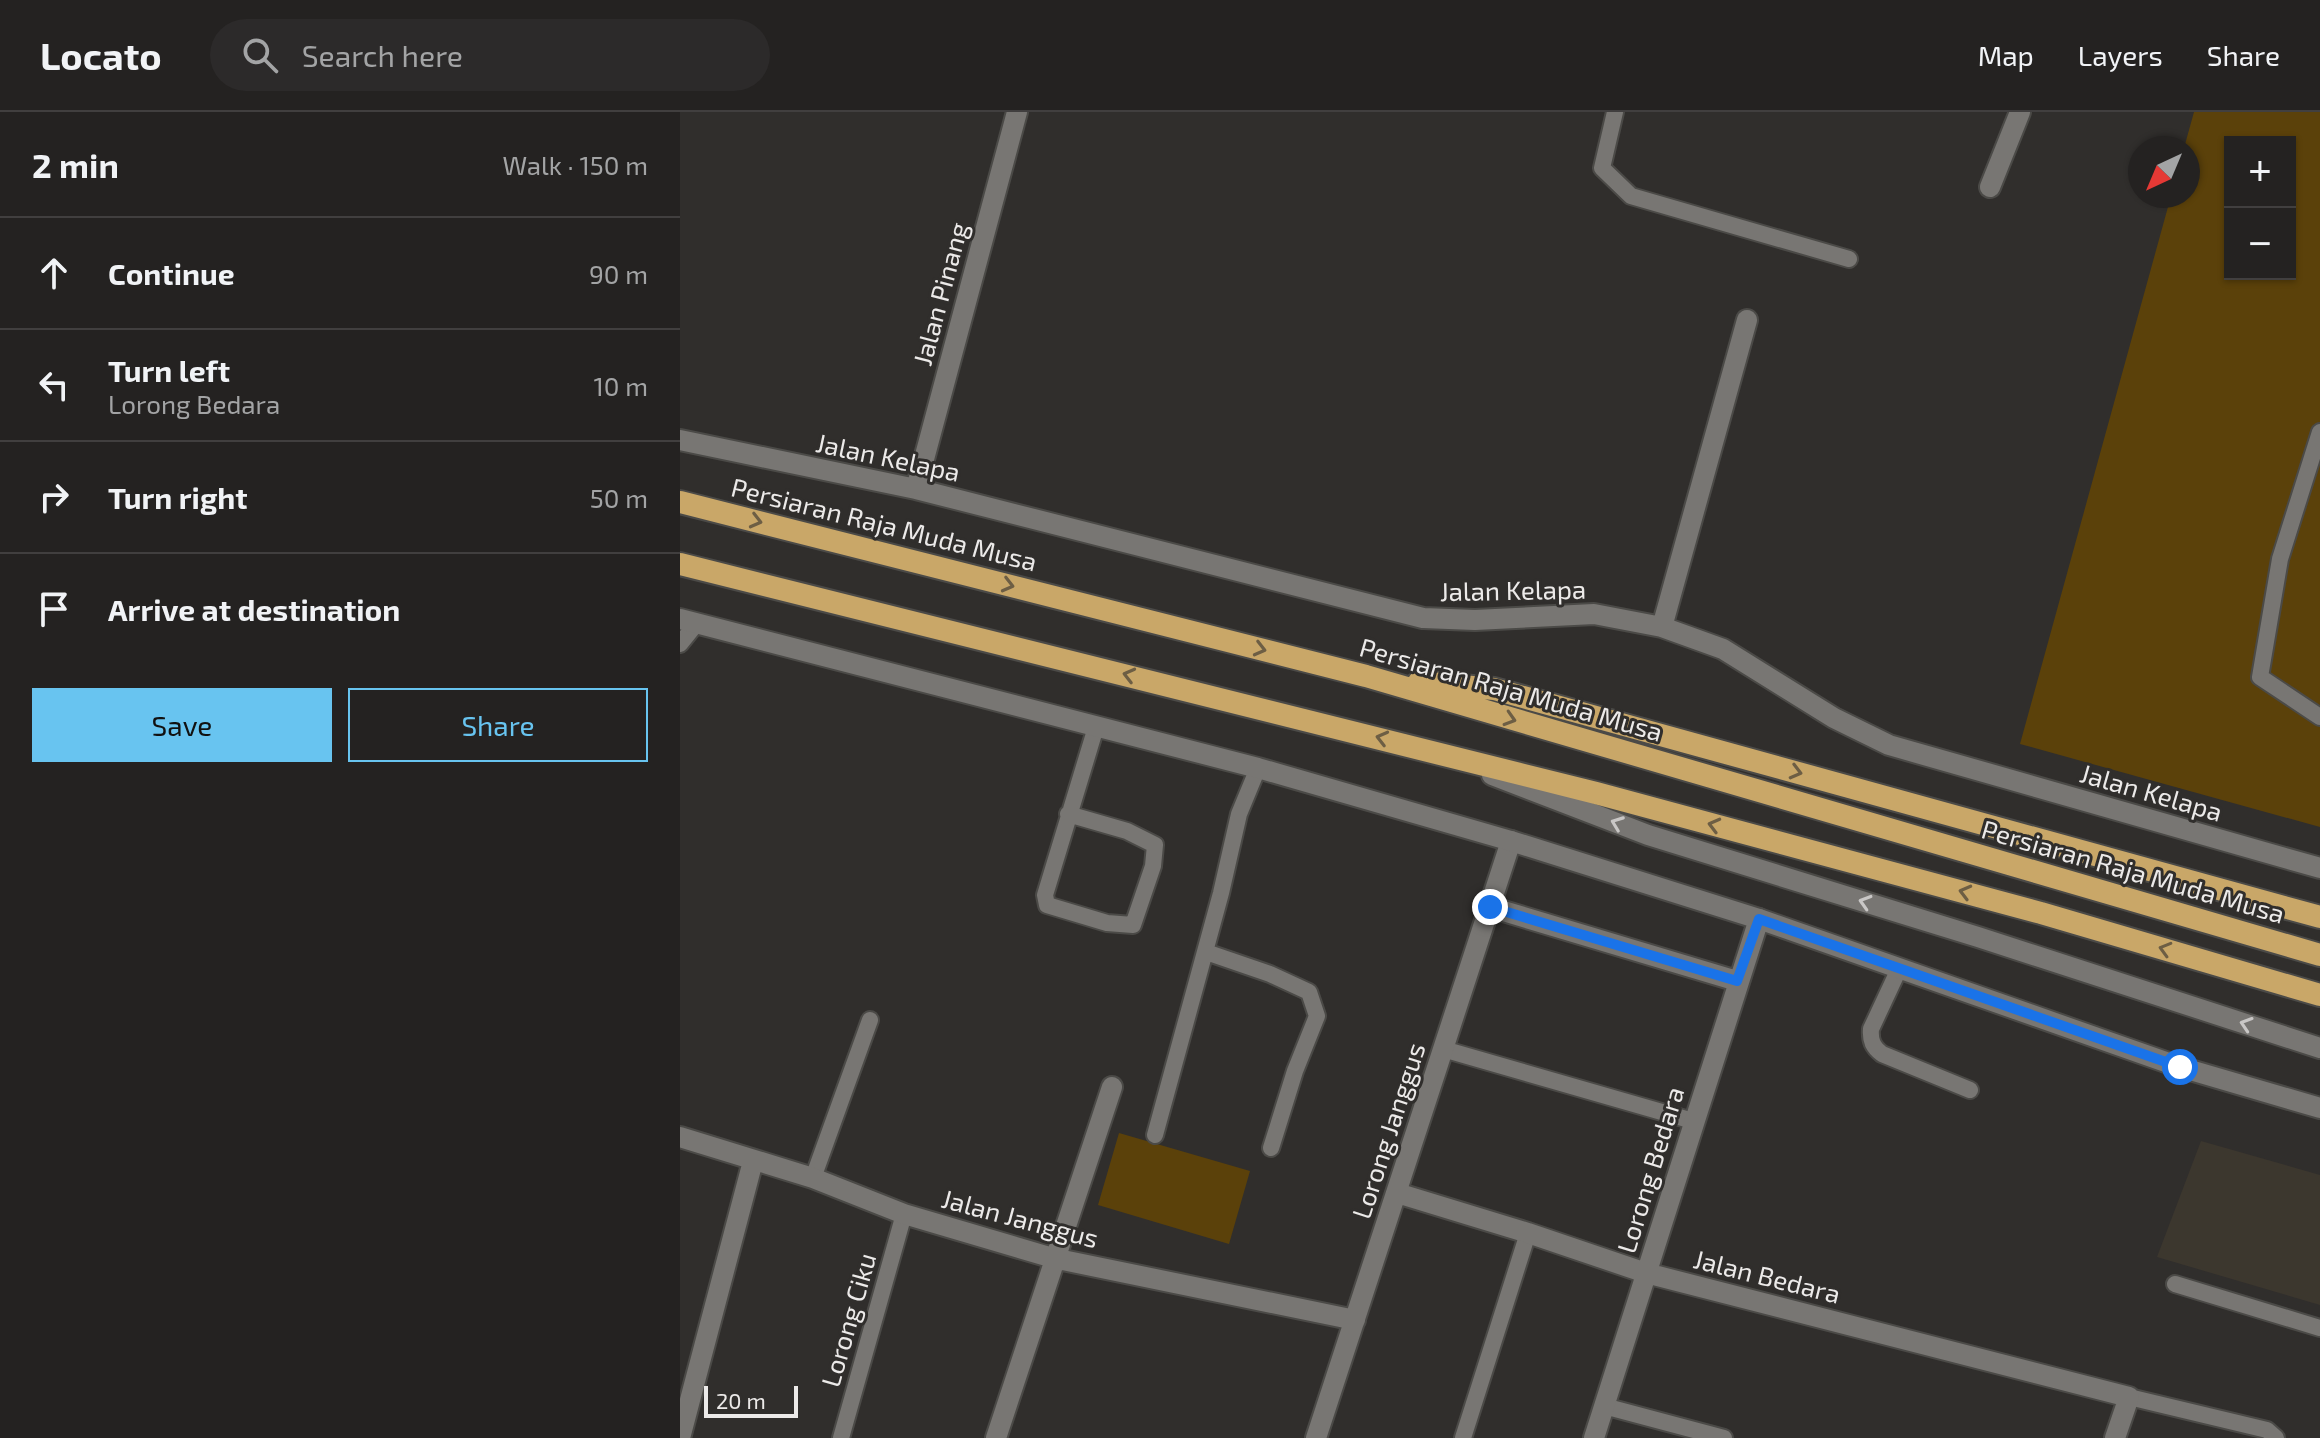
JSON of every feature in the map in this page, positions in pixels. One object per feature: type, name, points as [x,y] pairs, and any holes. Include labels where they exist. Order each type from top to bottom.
[{"type":"highway","name":"Persiaran Raja Muda Musa","points":[[680,502],[1366,676],[2320,955]]},
{"type":"highway","points":[[680,564],[1419,747],[2041,913],[2320,995]]},
{"type":"highway","points":[[1366,676],[1494,689],[2320,917]]},
{"type":"street","name":"Jalan Pinang","points":[[916,489],[1017,112]]},
{"type":"street","points":[[1990,187],[2020,112]]},
{"type":"street","points":[[1662,627],[1747,320]]},
{"type":"street","name":"Jalan Kelapa","points":[[680,440],[916,489],[1423,618],[1475,620],[1594,614],[1662,627],[1723,649],[1834,718],[1889,745],[2320,868]]},
{"type":"street","points":[[688,621],[1258,768],[1511,841],[1759,919],[2180,1067],[2320,1108]]},
{"type":"street","points":[[1419,747],[1648,835],[2320,1048]]},
{"type":"street","name":"Lorong Janggus","points":[[1316,1438],[1511,841]]},
{"type":"street","points":[[1490,907],[1737,981]]},
{"type":"street","name":"Lorong Bedara","points":[[1594,1438],[1759,919]]},
{"type":"street","points":[[996,1438],[1112,1087]]},
{"type":"street","name":"Jalan Janggus","points":[[680,1137],[813,1178],[904,1214],[1053,1258],[1355,1320]]},
{"type":"street","points":[[680,1438],[753,1161]]},
{"type":"street","name":"Jalan Bedara","points":[[1397,1193],[1646,1273],[2129,1397]]},
{"type":"street","points":[[2115,1438],[2129,1397]]},
{"type":"lane","points":[[1615,112],[1602,168],[1631,196],[1849,259]]},
{"type":"lane","points":[[2320,432],[2280,559],[2260,677],[2314,716],[2320,717]]},
{"type":"lane","points":[[680,644],[688,621]]},
{"type":"lane","points":[[1068,814],[1127,831],[1155,845],[1153,866],[1133,925],[1107,923],[1047,905],[1045,895],[1057,863],[1068,814],[1096,727]]},
{"type":"lane","points":[[1155,1135],[1206,952],[1239,814],[1258,768]]},
{"type":"lane","points":[[1206,952],[1270,974],[1309,992],[1317,1016],[1295,1071],[1271,1148]]},
{"type":"lane","points":[[1899,969],[1871,1029],[1870,1039],[1874,1048],[1970,1090]]},
{"type":"lane","points":[[813,1178],[870,1020]]},
{"type":"lane","points":[[1443,1049],[1693,1121]]},
{"type":"lane","name":"Lorong Ciku","points":[[841,1438],[904,1214]]},
{"type":"lane","points":[[1463,1438],[1528,1233]]},
{"type":"lane","points":[[2175,1284],[2320,1328]]},
{"type":"lane","points":[[2129,1397],[2267,1430],[2276,1438]]},
{"type":"lane","points":[[1604,1406],[1724,1438]]},
{"type":"shaded area","points":[[2194,112],[2320,112],[2320,827],[2020,744],[2168,208],[2200,208],[2200,136],[2187,136]]},
{"type":"shaded area","points":[[1119,1133],[1250,1171],[1229,1244],[1098,1205]]},
{"type":"shaded area","points":[[2201,1141],[2320,1175],[2320,1305],[2157,1257]]},
{"type":"route","points":[[1490,907],[1737,981],[1759,919],[2180,1067]]}]
